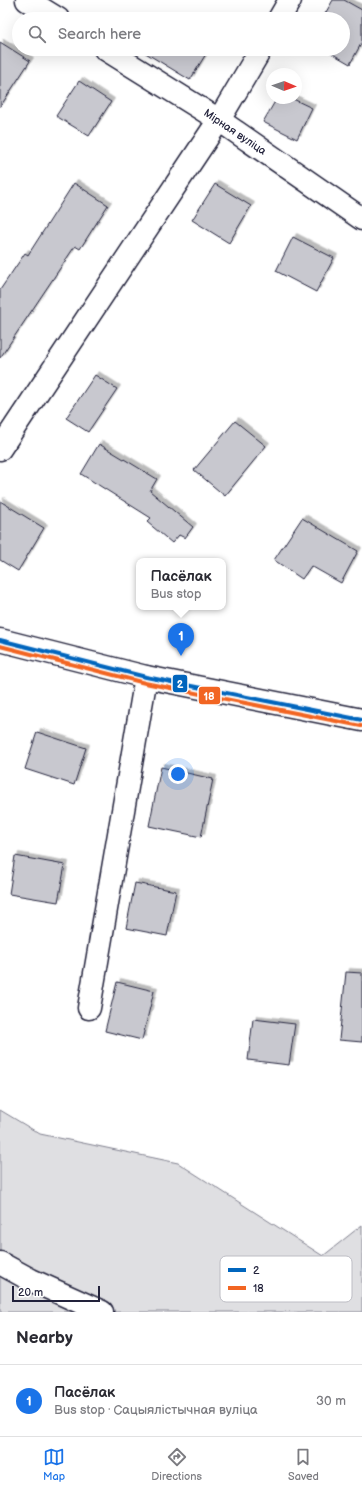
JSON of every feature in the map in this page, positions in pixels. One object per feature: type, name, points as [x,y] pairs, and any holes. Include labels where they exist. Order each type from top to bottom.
[{"type":"street","points":[[27,0],[47,12]]},
{"type":"street","points":[[283,12],[290,0]]},
{"type":"street","name":"Мірная вуліца","points":[[116,56],[219,120],[362,219]]},
{"type":"street","points":[[0,449],[219,120],[257,56]]},
{"type":"street","points":[[0,640],[146,677],[362,720]]},
{"type":"street","points":[[89,1008],[146,677]]},
{"type":"street","points":[[0,1263],[31,1280],[102,1312]]},
{"type":"shaded area","points":[[0,1110],[40,1134],[178,1163],[323,1256],[362,1225],[362,1312],[0,1312]]},
{"type":"building","points":[[333,0],[344,0],[362,10],[362,42],[350,64],[336,56],[350,56],[350,12],[326,12]]},
{"type":"building","points":[[0,42],[12,50],[12,56],[22,56],[30,61],[0,107]]},
{"type":"building","points":[[151,56],[205,56],[190,80]]},
{"type":"building","points":[[79,81],[111,102],[89,136],[56,116]]},
{"type":"building","points":[[302,103],[312,108],[297,139],[263,122],[274,104]]},
{"type":"building","points":[[74,183],[108,205],[80,249],[75,246],[0,358],[0,290],[25,253],[28,255]]},
{"type":"building","points":[[215,184],[251,206],[229,243],[192,220]]},
{"type":"building","points":[[293,237],[334,258],[316,292],[276,271]]},
{"type":"building","points":[[95,375],[117,389],[88,432],[66,418]]},
{"type":"building","points":[[235,421],[266,446],[225,496],[194,470]]},
{"type":"building","points":[[99,444],[157,479],[150,491],[193,527],[185,538],[179,535],[172,543],[147,522],[151,518],[81,474]]},
{"type":"building","points":[[0,501],[44,528],[18,571],[0,560]]},
{"type":"building","points":[[302,518],[358,551],[341,583],[311,566],[302,579],[274,560]]},
{"type":"building","points":[[37,732],[86,748],[74,785],[25,769]]},
{"type":"building","points":[[161,767],[213,779],[201,837],[149,826]]},
{"type":"building","points":[[15,856],[65,865],[58,902],[9,894]]},
{"type":"building","points":[[135,883],[176,891],[167,936],[126,928]]},
{"type":"building","points":[[346,972],[362,973],[362,1042],[339,1040]]},
{"type":"building","points":[[117,982],[154,991],[142,1040],[105,1031]]},
{"type":"building","points":[[253,1019],[295,1024],[289,1065],[248,1060]]},
{"type":"transit line","name":"2","points":[[0,640],[146,677],[362,720]]},
{"type":"transit line","name":"18","points":[[0,646],[145,683],[361,726]]},
{"type":"place","name":"Пасёлак","points":[[181,656]]}]
